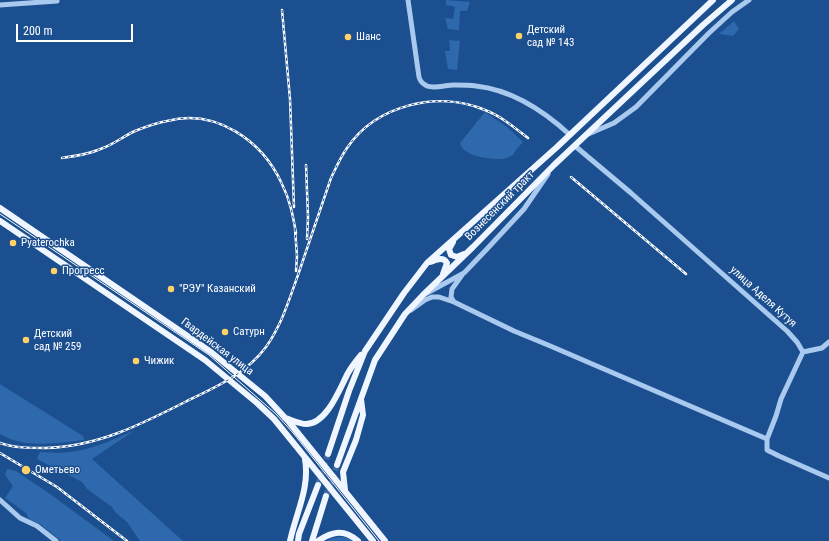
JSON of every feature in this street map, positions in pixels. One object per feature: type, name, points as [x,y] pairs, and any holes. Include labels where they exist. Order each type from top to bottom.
[{"type":"main road","name":"Вознесенский тракт","points":[[328,454],[349,391],[365,351],[404,293],[427,263],[570,135],[713,0]]},
{"type":"main road","name":"Вознесенский тракт","points":[[337,465],[375,360],[404,314],[585,135],[702,25],[732,0]]},
{"type":"main road","name":"Гвардейская улица","points":[[0,208],[211,352],[264,396],[285,418],[385,541]]},
{"type":"main road","name":"Гвардейская улица","points":[[0,221],[205,360],[257,403],[274,419],[373,541]]},
{"type":"main road","points":[[454,238],[450,249],[453,257],[462,256],[473,247]]},
{"type":"main road","points":[[427,263],[438,259],[443,259],[446,261],[446,270],[441,279]]},
{"type":"main road","points":[[84,278],[90,269]]},
{"type":"main road","points":[[285,418],[307,424],[318,420],[337,395],[354,364],[365,351]]},
{"type":"main road","points":[[345,492],[343,472],[356,440],[363,415],[361,398]]},
{"type":"main road","points":[[290,541],[306,483],[307,470],[305,457]]},
{"type":"main road","points":[[298,541],[299,534],[318,486]]},
{"type":"main road","points":[[312,541],[326,496]]},
{"type":"main road","points":[[318,541],[330,534],[338,532],[346,533],[358,541]]},
{"type":"street","points":[[408,0],[419,77],[422,83],[428,87],[454,85],[475,86],[489,88],[508,94],[535,108],[556,122],[570,135]]},
{"type":"street","points":[[585,135],[614,123],[636,106],[732,12],[749,0]]},
{"type":"street","points":[[0,5],[57,1]]},
{"type":"street","name":"улица Аделя Кутуя","points":[[575,146],[631,193],[787,332],[797,342],[803,352]]},
{"type":"street","points":[[454,302],[451,297],[452,289],[464,273],[524,209],[554,165]]},
{"type":"street","points":[[423,295],[464,273]]},
{"type":"street","points":[[404,314],[432,297],[439,297],[454,302],[514,332],[548,345],[767,439]]},
{"type":"street","points":[[829,342],[822,348],[803,352],[781,399],[767,439],[767,450],[769,452],[829,478]]},
{"type":"street","points":[[0,500],[20,518],[37,526],[56,541]]},
{"type":"shaded area","points":[[446,0],[470,2],[467,11],[460,11],[459,30],[448,29],[445,18],[453,19],[455,7],[446,5]]},
{"type":"shaded area","points":[[734,21],[739,29],[733,36],[719,34]]},
{"type":"shaded area","points":[[449,40],[460,41],[457,70],[448,69],[445,51],[450,51]]},
{"type":"shaded area","points":[[485,112],[507,127],[523,142],[513,155],[502,159],[484,158],[472,154],[462,148],[460,143]]},
{"type":"shaded area","points":[[0,384],[83,436],[84,440],[41,444],[20,442],[0,434]]},
{"type":"shaded area","points":[[135,430],[92,459],[183,541],[140,541],[127,522],[116,513],[112,507],[87,489],[82,482],[37,459],[40,452],[54,453],[78,451],[100,445]]},
{"type":"shaded area","points":[[7,469],[16,471],[114,541],[61,541],[40,524],[29,519],[26,513],[5,498],[13,486],[5,475]]},
{"type":"shaded area","points":[[342,537],[353,541],[327,541],[332,538]]},
{"type":"tunnel","points":[[318,485],[328,454]]},
{"type":"tunnel","points":[[326,496],[337,465]]},
{"type":"tram line","points":[[0,214],[209,355],[276,414],[294,434],[379,541]]},
{"type":"railway","points":[[282,10],[290,99],[294,207]]},
{"type":"railway","points":[[0,443],[16,447],[45,448],[64,447],[101,439],[153,418],[230,379],[249,365],[266,347],[281,321],[331,178],[338,163],[347,148],[359,133],[374,121],[409,105],[448,101],[467,104],[485,110],[508,122],[528,138]]},
{"type":"railway","points":[[62,158],[98,150],[135,131],[163,122],[185,118],[202,119],[219,124],[235,131],[249,141],[273,168],[287,196],[296,233]]},
{"type":"railway","points":[[306,165],[308,217],[307,239]]},
{"type":"railway","points":[[571,177],[686,274]]},
{"type":"railway","points":[[295,229],[297,256],[296,271]]},
{"type":"railway","points":[[0,453],[57,487],[127,541]]},
{"type":"place","name":"Детский сад № 143","points":[[519,36]]},
{"type":"place","name":"Шанс","points":[[348,37]]},
{"type":"place","name":"Pyaterochka","points":[[13,243]]},
{"type":"place","name":"Прогресс","points":[[54,271]]},
{"type":"place","name":"\"РЭУ\" Казанский","points":[[171,289]]},
{"type":"place","name":"Сатурн","points":[[225,332]]},
{"type":"place","name":"Детский сад № 259","points":[[26,340]]},
{"type":"place","name":"Чижик","points":[[136,361]]},
{"type":"place","name":"Ометьево","points":[[26,470]]}]
